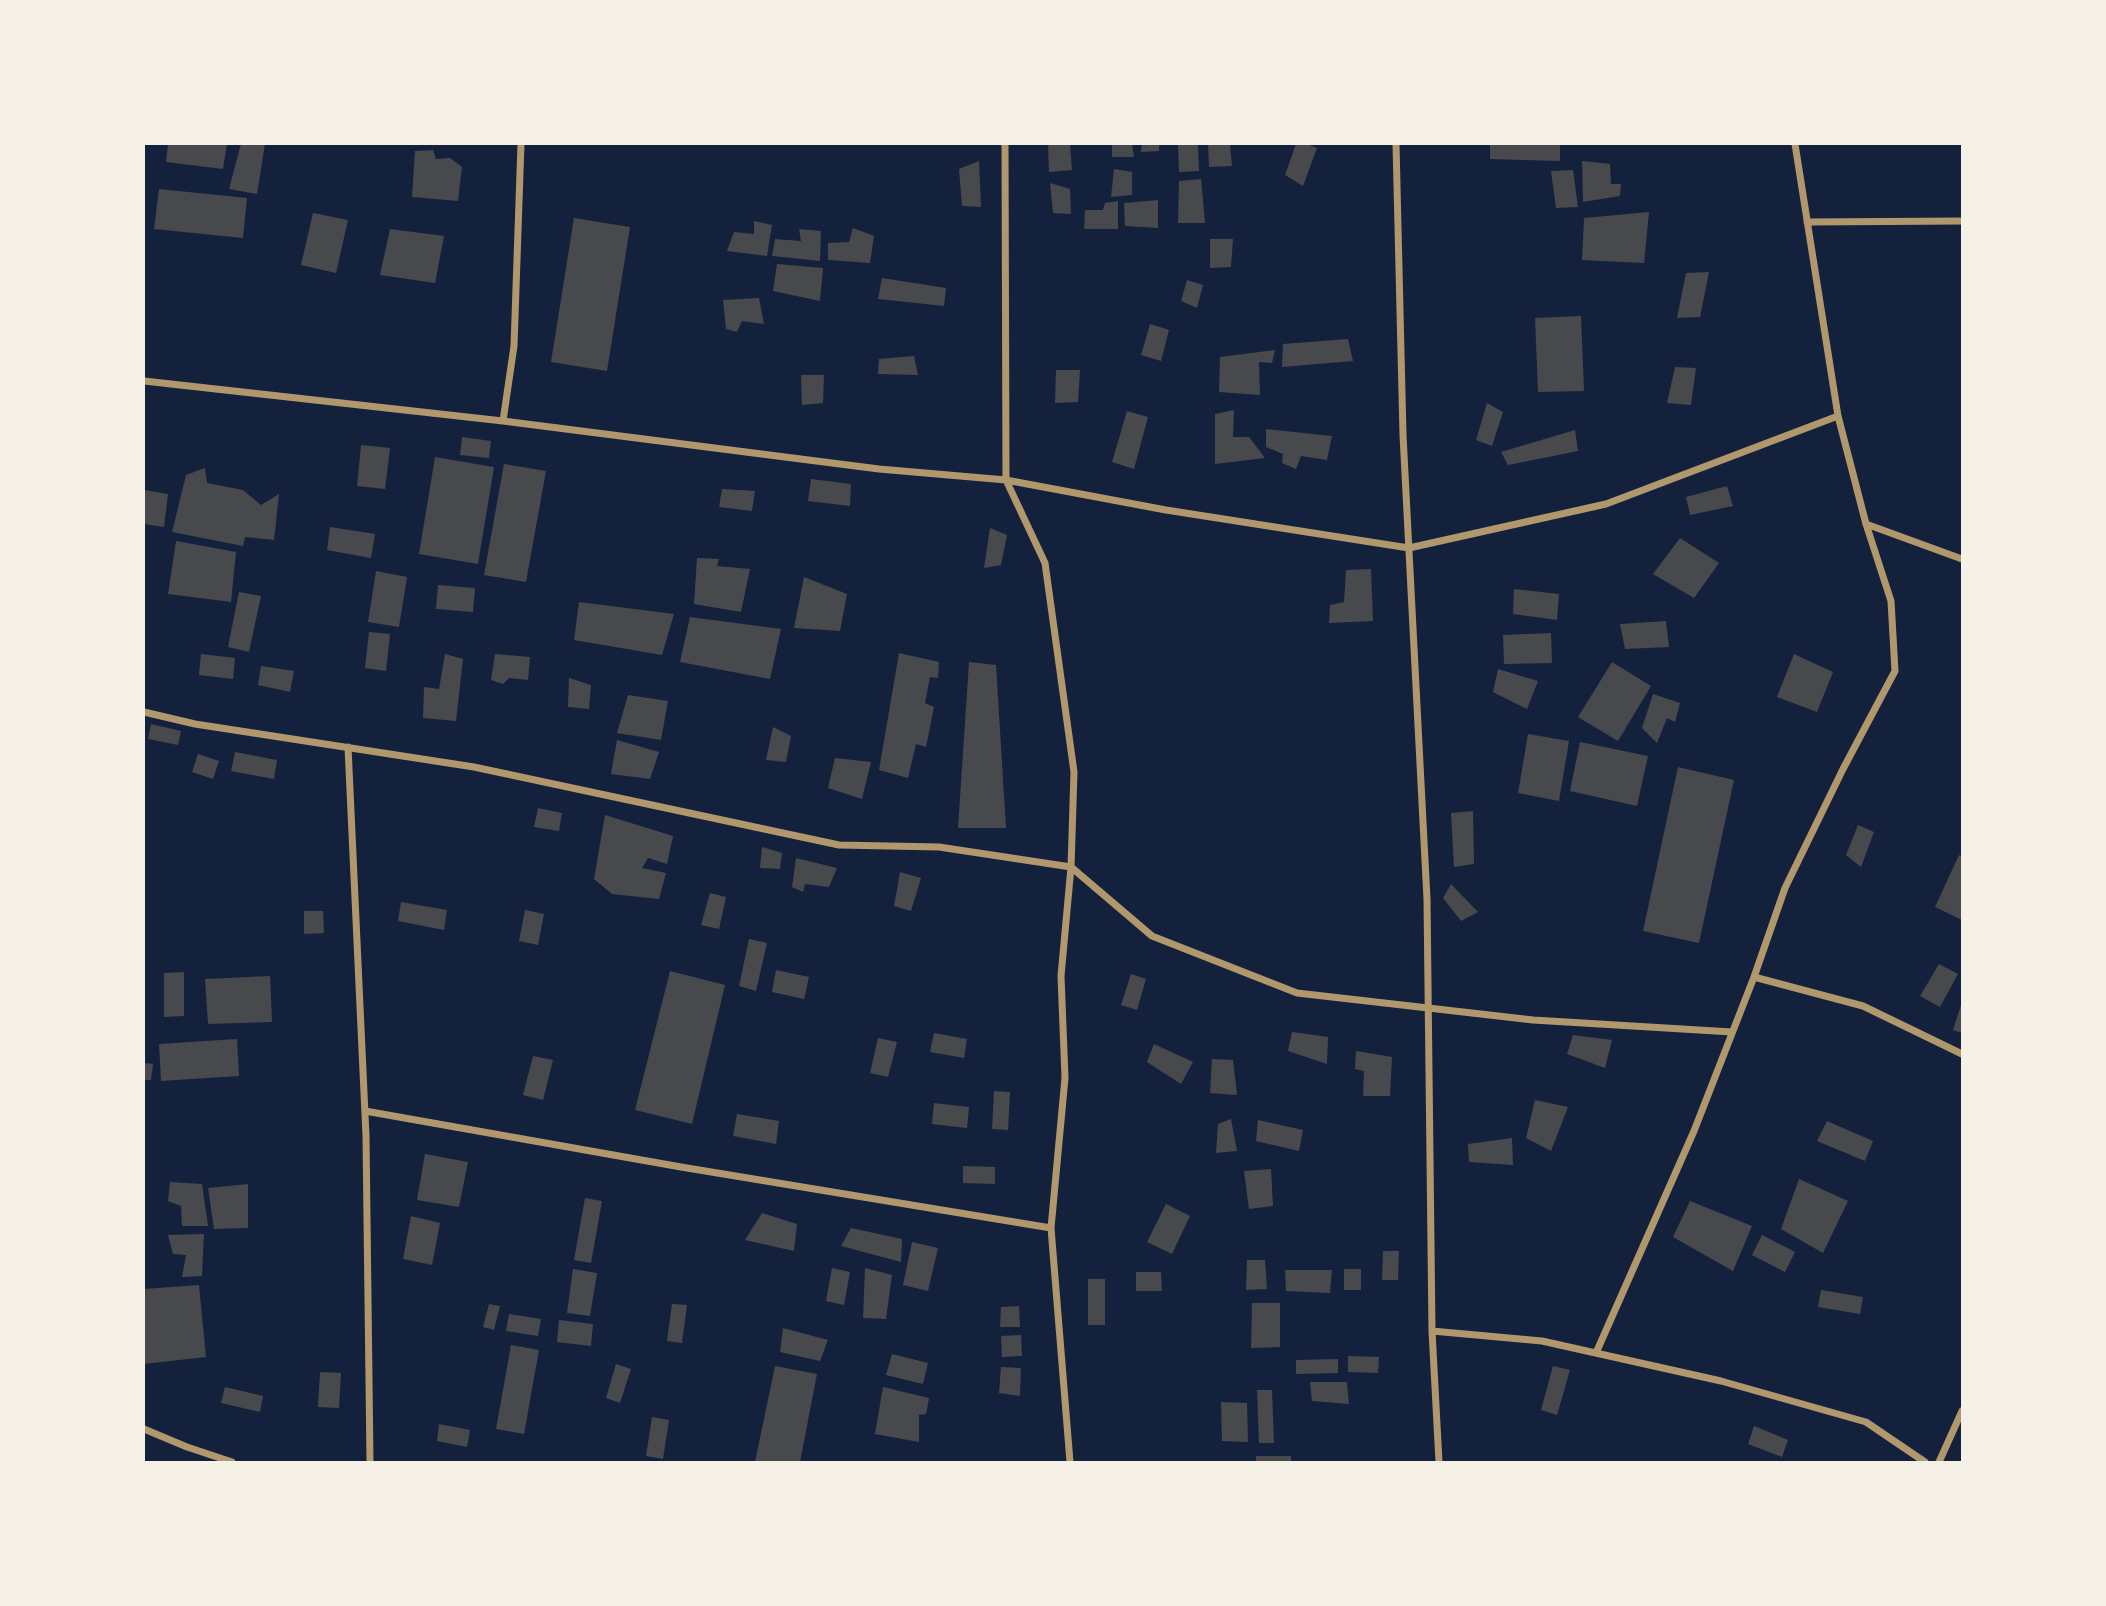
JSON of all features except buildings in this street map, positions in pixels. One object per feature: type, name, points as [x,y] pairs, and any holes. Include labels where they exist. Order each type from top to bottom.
[{"type":"street","points":[[503,421],[514,346],[521,144]]},
{"type":"street","points":[[1005,144],[1006,480],[1045,563],[1074,772],[1071,867],[1061,976],[1065,1078],[1051,1228],[1070,1462]]},
{"type":"street","points":[[1396,144],[1403,435],[1427,899],[1432,1331],[1439,1462]]},
{"type":"street","points":[[1596,1353],[1694,1131],[1755,977],[1785,888],[1895,671],[1891,601],[1866,524],[1838,416],[1795,144]]},
{"type":"street","points":[[1807,222],[1962,220]]},
{"type":"street","points":[[144,381],[503,421],[879,469],[1006,480],[1166,510],[1409,548],[1606,504],[1838,416]]},
{"type":"street","points":[[1866,524],[1962,559]]},
{"type":"street","points":[[144,712],[195,724],[474,767],[839,845],[939,847],[1071,867],[1152,936],[1297,993],[1533,1020],[1732,1032]]},
{"type":"street","points":[[348,747],[365,1111],[370,1462]]},
{"type":"street","points":[[1755,977],[1863,1006],[1962,1054]]},
{"type":"street","points":[[365,1111],[1051,1228]]},
{"type":"street","points":[[1432,1331],[1542,1341],[1721,1381],[1866,1422],[1925,1462]]},
{"type":"street","points":[[1939,1462],[1962,1411]]},
{"type":"street","points":[[144,1429],[232,1462]]}]
